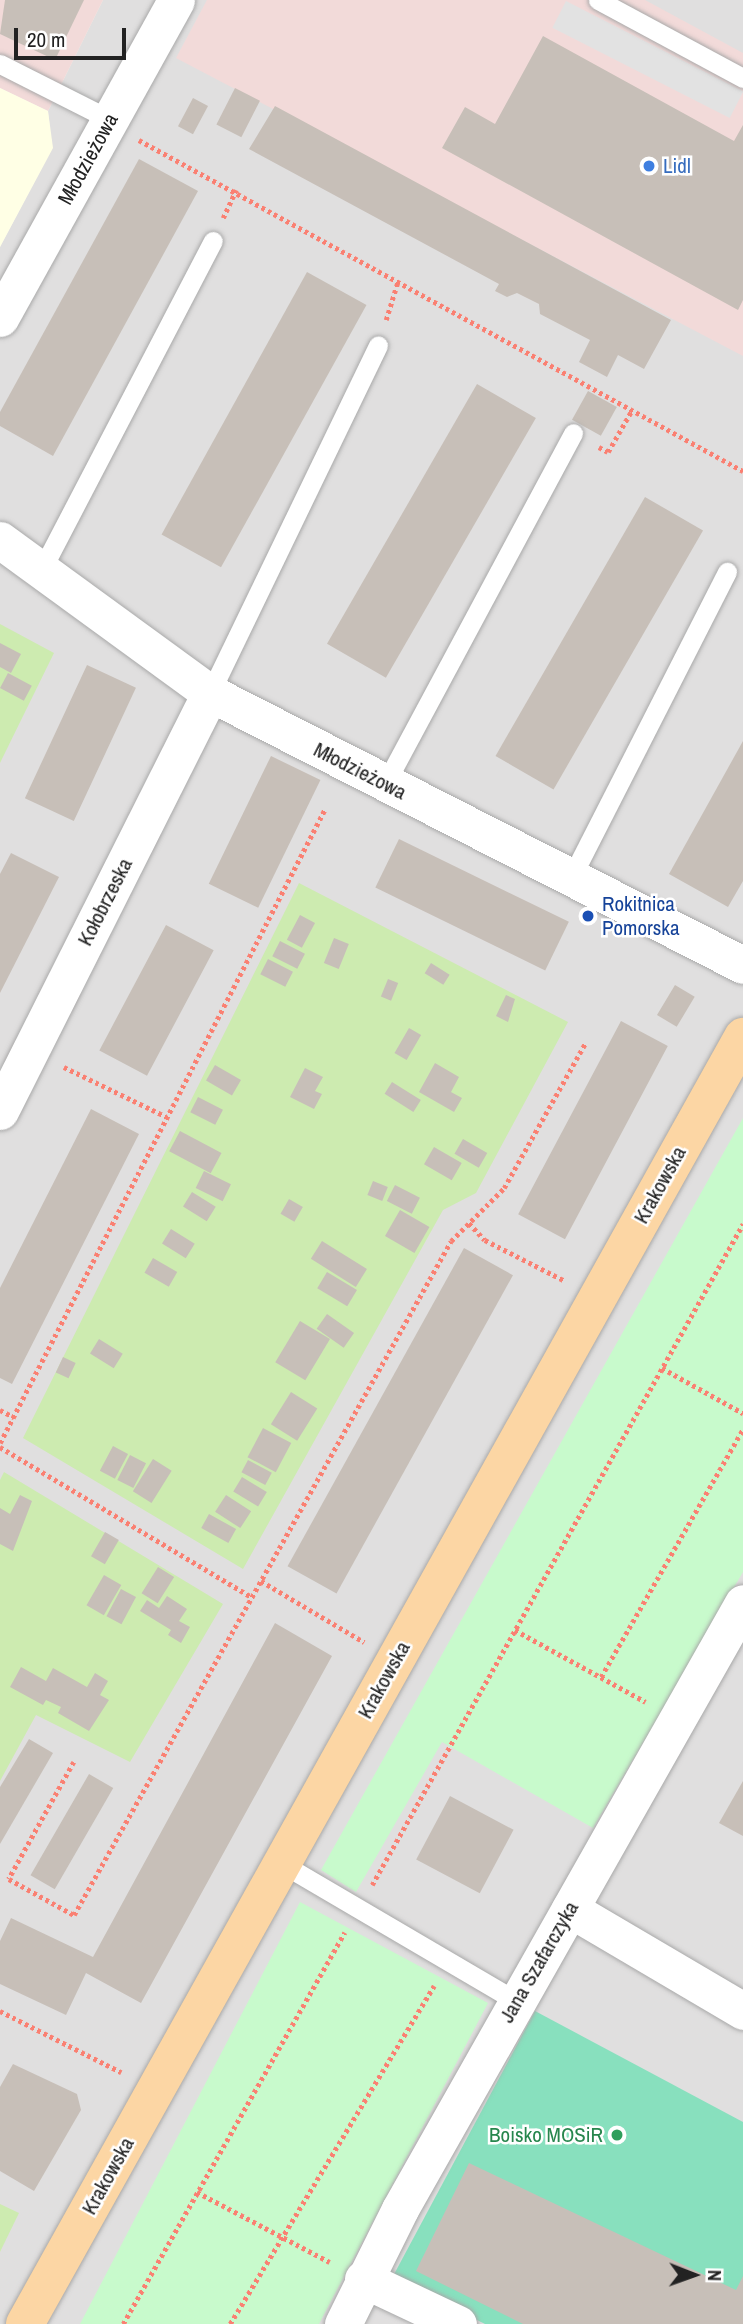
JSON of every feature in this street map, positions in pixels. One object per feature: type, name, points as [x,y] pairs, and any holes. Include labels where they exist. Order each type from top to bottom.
[{"type":"main road","name":"Krakowska","points":[[25,2324],[743,1037]]},
{"type":"street","name":"Młodzieżowa","points":[[0,317],[118,127],[176,0]]},
{"type":"street","name":"Młodzieżowa","points":[[0,540],[211,693],[570,880],[743,965]]},
{"type":"street","name":"Kołobrzeska","points":[[0,1111],[211,693]]},
{"type":"street","name":"Jana Szafarczyka","points":[[343,2324],[363,2279],[516,2001],[743,1603]]},
{"type":"street","points":[[570,1909],[743,2011]]},
{"type":"street","points":[[363,2279],[458,2324]]},
{"type":"lane","points":[[598,0],[743,78]]},
{"type":"lane","points":[[0,64],[118,127]]},
{"type":"lane","points":[[41,571],[213,240]]},
{"type":"lane","points":[[211,693],[378,345]]},
{"type":"lane","points":[[385,784],[572,433]]},
{"type":"lane","points":[[570,880],[727,572]]},
{"type":"lane","points":[[281,1863],[516,2001]]},
{"type":"path","points":[[118,127],[743,471]]},
{"type":"path","points":[[378,345],[398,281]]},
{"type":"path","points":[[572,433],[608,452],[632,410]]},
{"type":"path","points":[[252,1597],[0,1445],[325,809]]},
{"type":"path","points":[[74,1762],[9,1879],[74,1915],[451,1241],[504,1188],[586,1042]]},
{"type":"path","points":[[30,1050],[167,1117]]},
{"type":"path","points":[[469,1223],[485,1240],[596,1298]]},
{"type":"path","points":[[123,2324],[743,1224]]},
{"type":"path","points":[[662,1368],[743,1413]]},
{"type":"path","points":[[0,1410],[14,1417]]},
{"type":"path","points":[[601,1677],[743,1429]]},
{"type":"path","points":[[261,1581],[396,1660]]},
{"type":"path","points":[[515,1630],[678,1720]]},
{"type":"path","points":[[230,2324],[448,1963]]},
{"type":"path","points":[[0,2011],[156,2090]]},
{"type":"path","points":[[197,2192],[363,2279]]},
{"type":"shaded area","points":[[0,0],[103,0],[48,111],[0,88]]},
{"type":"shaded area","points":[[103,0],[743,0],[743,2324],[0,2324],[0,247],[52,148],[48,111]]},
{"type":"shaded area","points":[[207,0],[645,0],[743,53],[743,356],[176,58]]},
{"type":"shaded area","points":[[566,1],[743,91],[730,118],[552,28]]},
{"type":"shaded area","points":[[0,88],[48,111],[53,148],[0,247]]},
{"type":"green space","points":[[0,624],[54,653],[0,763]]},
{"type":"green space","points":[[299,883],[568,1022],[476,1193],[443,1210],[243,1569],[23,1438]]},
{"type":"green space","points":[[743,1118],[743,1572],[593,1828],[442,1742],[356,1892],[321,1870]]},
{"type":"green space","points":[[4,1472],[223,1604],[130,1762],[36,1715],[0,1781],[0,1480]]},
{"type":"green space","points":[[300,1902],[488,2003],[319,2324],[80,2324]]},
{"type":"green space","points":[[535,2011],[743,2122],[743,2324],[485,2324],[392,2278]]},
{"type":"green space","points":[[0,2204],[19,2213],[0,2252]]},
{"type":"building","points":[[5,0],[84,0],[55,60],[0,34]]},
{"type":"building","points":[[543,36],[734,141],[743,125],[743,300],[738,310],[442,148],[465,107],[495,124]]},
{"type":"building","points":[[235,88],[260,101],[241,137],[216,125]]},
{"type":"building","points":[[193,98],[208,106],[193,134],[178,126]]},
{"type":"building","points":[[275,106],[671,320],[644,369],[618,355],[607,377],[579,362],[590,340],[540,314],[539,304],[517,293],[507,297],[495,291],[499,284],[249,149]]},
{"type":"building","points":[[139,159],[198,191],[53,456],[0,426],[0,412]]},
{"type":"building","points":[[307,272],[366,305],[221,567],[162,534]]},
{"type":"building","points":[[477,384],[536,418],[386,678],[327,644]]},
{"type":"building","points":[[588,391],[617,407],[601,436],[572,420]]},
{"type":"building","points":[[645,497],[703,530],[554,789],[496,756]]},
{"type":"building","points":[[0,643],[21,654],[11,673],[0,667]]},
{"type":"building","points":[[87,665],[136,688],[74,821],[25,798]]},
{"type":"building","points":[[8,673],[32,686],[24,701],[0,688]]},
{"type":"building","points":[[743,741],[743,881],[728,907],[669,874]]},
{"type":"building","points":[[271,756],[320,780],[258,908],[209,884]]},
{"type":"building","points":[[399,839],[569,922],[545,970],[375,888]]},
{"type":"building","points":[[11,853],[59,877],[0,993],[0,874]]},
{"type":"building","points":[[300,915],[315,923],[302,948],[287,940]]},
{"type":"building","points":[[166,925],[214,950],[147,1076],[99,1050]]},
{"type":"building","points":[[334,938],[349,944],[339,969],[324,963]]},
{"type":"building","points":[[280,941],[305,954],[297,969],[272,956]]},
{"type":"building","points":[[268,959],[293,972],[285,987],[260,974]]},
{"type":"building","points":[[431,963],[450,975],[443,985],[425,973]]},
{"type":"building","points":[[388,979],[398,983],[391,1001],[381,997]]},
{"type":"building","points":[[675,985],[695,997],[677,1027],[657,1015]]},
{"type":"building","points":[[506,995],[515,999],[508,1022],[496,1016]]},
{"type":"building","points":[[621,1021],[668,1046],[565,1239],[518,1214]]},
{"type":"building","points":[[409,1028],[421,1035],[407,1060],[395,1053]]},
{"type":"building","points":[[435,1063],[459,1077],[451,1092],[462,1098],[454,1112],[419,1092]]},
{"type":"building","points":[[215,1065],[241,1080],[232,1096],[206,1081]]},
{"type":"building","points":[[305,1068],[323,1077],[315,1091],[322,1094],[314,1109],[290,1097]]},
{"type":"building","points":[[392,1082],[421,1100],[413,1112],[385,1094]]},
{"type":"building","points":[[198,1097],[223,1110],[215,1125],[190,1112]]},
{"type":"building","points":[[91,1109],[139,1134],[12,1384],[0,1378],[0,1288]]},
{"type":"building","points":[[180,1131],[221,1153],[211,1173],[169,1151]]},
{"type":"building","points":[[463,1139],[487,1153],[479,1168],[454,1154]]},
{"type":"building","points":[[434,1147],[462,1163],[452,1180],[424,1164]]},
{"type":"building","points":[[204,1171],[231,1184],[223,1201],[196,1188]]},
{"type":"building","points":[[373,1181],[388,1187],[382,1201],[367,1195]]},
{"type":"building","points":[[395,1185],[420,1198],[412,1214],[387,1201]]},
{"type":"building","points":[[192,1192],[216,1207],[207,1221],[183,1206]]},
{"type":"building","points":[[289,1199],[303,1207],[294,1222],[280,1214]]},
{"type":"building","points":[[400,1210],[429,1227],[414,1253],[385,1236]]},
{"type":"building","points":[[171,1229],[195,1244],[186,1258],[162,1243]]},
{"type":"building","points":[[322,1241],[367,1269],[356,1287],[311,1259]]},
{"type":"building","points":[[464,1248],[513,1275],[337,1594],[288,1566]]},
{"type":"building","points":[[153,1258],[177,1272],[169,1287],[144,1273]]},
{"type":"building","points":[[327,1272],[357,1290],[347,1306],[317,1288]]},
{"type":"building","points":[[327,1314],[354,1333],[344,1348],[317,1329]]},
{"type":"building","points":[[300,1321],[330,1339],[305,1380],[275,1362]]},
{"type":"building","points":[[99,1339],[123,1354],[114,1368],[90,1353]]},
{"type":"building","points":[[63,1357],[76,1363],[69,1378],[56,1372]]},
{"type":"building","points":[[291,1392],[317,1408],[297,1441],[271,1424]]},
{"type":"building","points":[[263,1428],[291,1443],[276,1472],[248,1457]]},
{"type":"building","points":[[113,1446],[128,1454],[115,1479],[100,1471]]},
{"type":"building","points":[[130,1455],[146,1463],[133,1488],[117,1480]]},
{"type":"building","points":[[153,1459],[172,1471],[152,1503],[133,1491]]},
{"type":"building","points":[[248,1460],[272,1473],[265,1485],[241,1472]]},
{"type":"building","points":[[242,1477],[267,1492],[258,1507],[233,1492]]},
{"type":"building","points":[[20,1495],[32,1501],[13,1551],[0,1544],[0,1508],[10,1514]]},
{"type":"building","points":[[226,1495],[251,1511],[240,1528],[215,1512]]},
{"type":"building","points":[[209,1514],[236,1529],[228,1543],[201,1528]]},
{"type":"building","points":[[105,1532],[119,1540],[105,1564],[91,1556]]},
{"type":"building","points":[[158,1567],[174,1577],[158,1603],[142,1593]]},
{"type":"building","points":[[104,1575],[121,1585],[104,1615],[86,1605]]},
{"type":"building","points":[[121,1589],[136,1597],[121,1624],[106,1616]]},
{"type":"building","points":[[167,1596],[187,1609],[179,1621],[190,1627],[181,1643],[168,1635],[171,1630],[140,1611],[147,1600],[159,1608]]},
{"type":"building","points":[[275,1623],[332,1656],[141,2003],[86,1973],[66,2015],[0,1984],[0,1941],[11,1918],[93,1957]]},
{"type":"building","points":[[21,1667],[46,1681],[53,1668],[87,1687],[95,1673],[108,1681],[100,1695],[109,1700],[89,1731],[58,1713],[61,1707],[46,1700],[43,1705],[10,1687]]},
{"type":"building","points":[[29,1739],[53,1753],[0,1844],[0,1787]]},
{"type":"building","points":[[89,1774],[113,1788],[55,1889],[30,1875]]},
{"type":"building","points":[[743,1781],[743,1836],[719,1823]]},
{"type":"building","points":[[450,1796],[514,1830],[480,1893],[416,1860]]},
{"type":"building","points":[[13,2064],[77,2094],[81,2110],[34,2191],[0,2171],[0,2087]]},
{"type":"building","points":[[469,2163],[736,2290],[743,2276],[743,2324],[523,2324],[416,2271]]},
{"type":"place","name":"Lidl","points":[[649,166]]},
{"type":"place","name":"Rokitnica Pomorska","points":[[588,916]]},
{"type":"place","name":"Boisko MOSiR","points":[[617,2135]]}]
